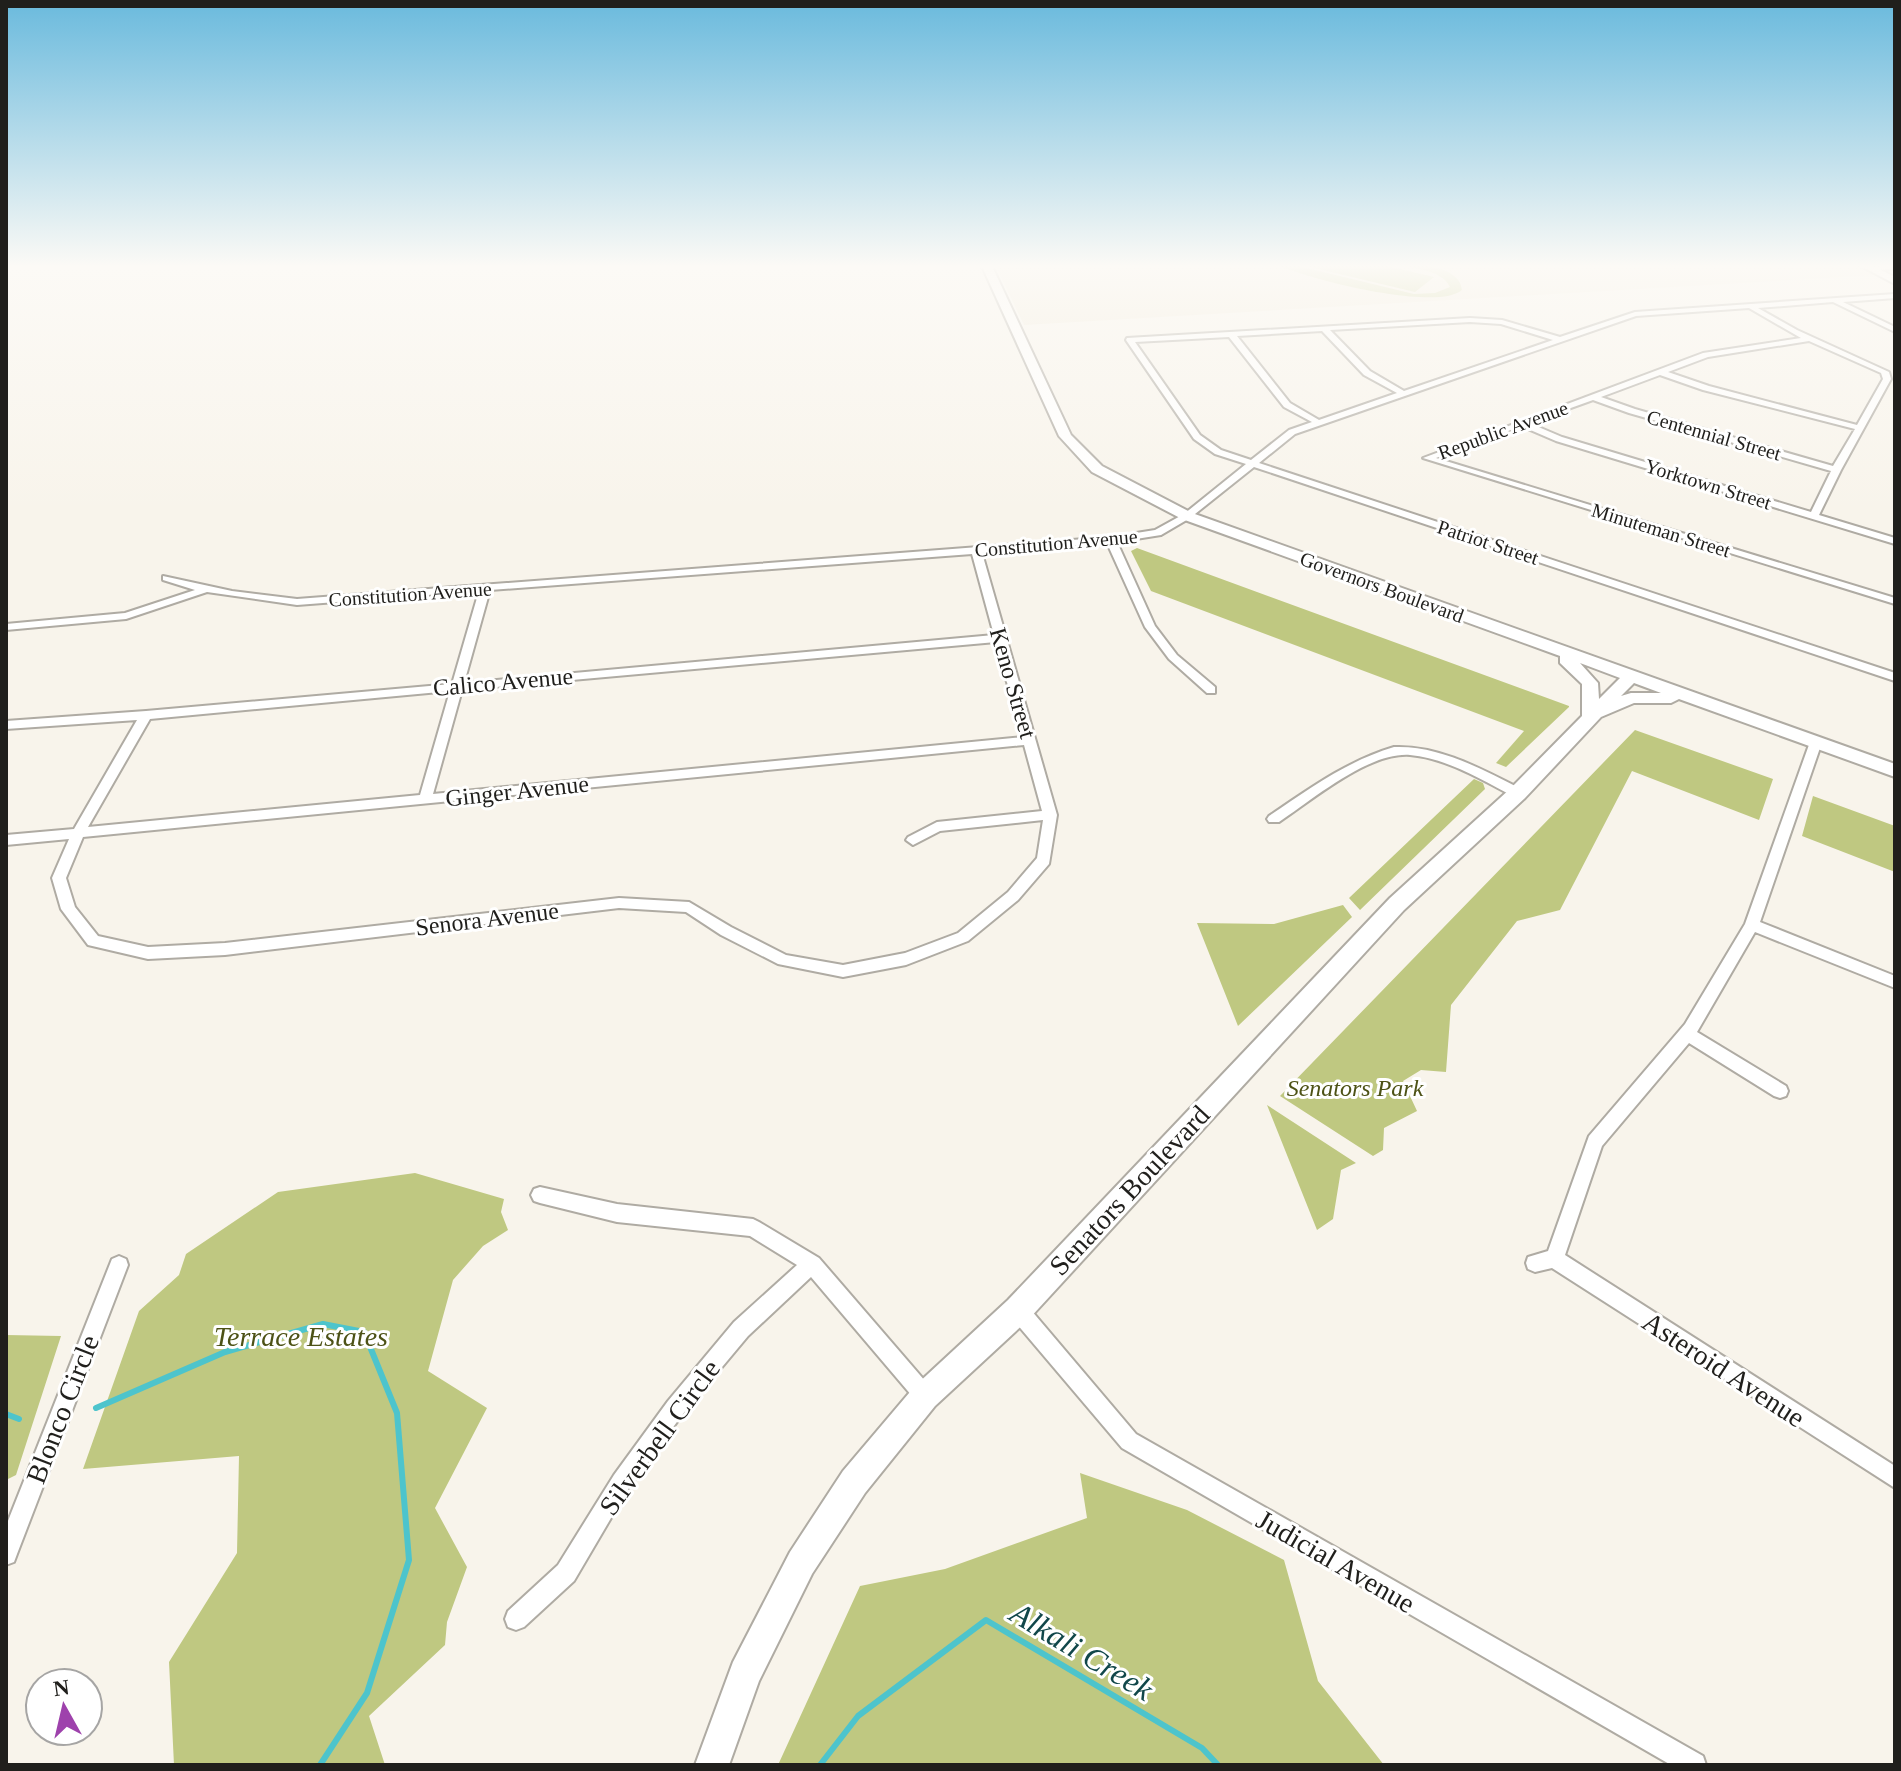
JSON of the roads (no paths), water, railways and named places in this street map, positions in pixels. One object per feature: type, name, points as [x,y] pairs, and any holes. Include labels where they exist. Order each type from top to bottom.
[{"type":"main road","name":"Governors Boulevard","points":[[1024,347],[1065,436],[1097,469],[1134,491],[1187,516],[1895,771]]},
{"type":"main road","points":[[1551,647],[1584,673],[1590,683],[1593,692],[1591,716],[1631,698],[1649,696],[1702,701]]},
{"type":"main road","name":"Senators Boulevard","points":[[712,1765],[745,1674],[801,1563],[854,1482],[925,1396],[1018,1310],[1397,904],[1518,793],[1631,676]]},
{"type":"street","name":"Patriot Street","points":[[1135,347],[1197,437],[1218,452],[1895,677]]},
{"type":"street","points":[[1241,347],[1287,405],[1317,422]]},
{"type":"street","points":[[1341,347],[1367,373],[1401,392]]},
{"type":"street","name":"Constitution Avenue","points":[[167,578],[204,590],[297,602],[976,551],[1158,533],[1187,516],[1292,432],[1535,347]]},
{"type":"street","name":"Republic Avenue","points":[[1427,458],[1706,355],[1760,347]]},
{"type":"street","points":[[1814,516],[1887,379],[1885,372],[1827,347]]},
{"type":"street","points":[[1660,372],[1706,388],[1860,428]]},
{"type":"street","name":"Centennial Street","points":[[1594,397],[1632,411],[1836,470]]},
{"type":"street","name":"Yorktown Street","points":[[1523,424],[1559,439],[1895,541]]},
{"type":"street","name":"Minuteman Street","points":[[1427,458],[1895,601]]},
{"type":"street","points":[[1111,540],[1150,627],[1173,657],[1211,690]]},
{"type":"street","name":"Keno Street","points":[[976,551],[1050,815]]},
{"type":"street","points":[[425,800],[460,686],[485,589]]},
{"type":"street","points":[[6,627],[126,616],[204,590]]},
{"type":"street","name":"Calico Avenue","points":[[6,725],[999,638]]},
{"type":"street","name":"Senora Avenue","points":[[146,715],[78,833],[59,878],[68,909],[93,941],[148,953],[225,949],[619,903],[689,907],[726,931],[783,960],[843,971],[906,959],[963,937],[1013,896],[1044,860],[1050,815]]},
{"type":"street","name":"Ginger Avenue","points":[[6,840],[1029,740]]},
{"type":"street","points":[[1780,1091],[1687,1034],[1752,925],[1816,742]]},
{"type":"street","points":[[1274,819],[1363,761],[1407,750],[1467,767],[1518,793]]},
{"type":"street","points":[[913,840],[937,827],[1050,815]]},
{"type":"street","points":[[1752,925],[1895,982]]},
{"type":"street","name":"Asteroid Avenue","points":[[1687,1034],[1595,1142],[1545,1261],[1895,1478]]},
{"type":"street","points":[[540,1195],[617,1213],[753,1228],[812,1264],[925,1396]]},
{"type":"street","name":"Silverbell Circle","points":[[516,1619],[566,1573],[621,1482],[675,1408],[741,1329],[812,1264]]},
{"type":"street","name":"Blonco Circle","points":[[6,1554],[119,1265]]},
{"type":"street","name":"Judicial Avenue","points":[[1018,1310],[1129,1441],[1694,1765]]},
{"type":"waterway","name":"Alkali Creek","points":[[96,1408],[225,1352],[323,1324],[364,1332],[397,1413],[409,1560],[367,1693],[320,1765]]},
{"type":"waterway","name":"Alkali Creek","points":[[6,1414],[19,1419]]},
{"type":"waterway","name":"Alkali Creek","points":[[820,1765],[858,1716],[986,1620],[1202,1748],[1218,1765]]},
{"type":"park label","name":"Senators Park","points":[[1355,1088]]},
{"type":"park label","name":"Terrace Estates","points":[[301,1336]]}]
